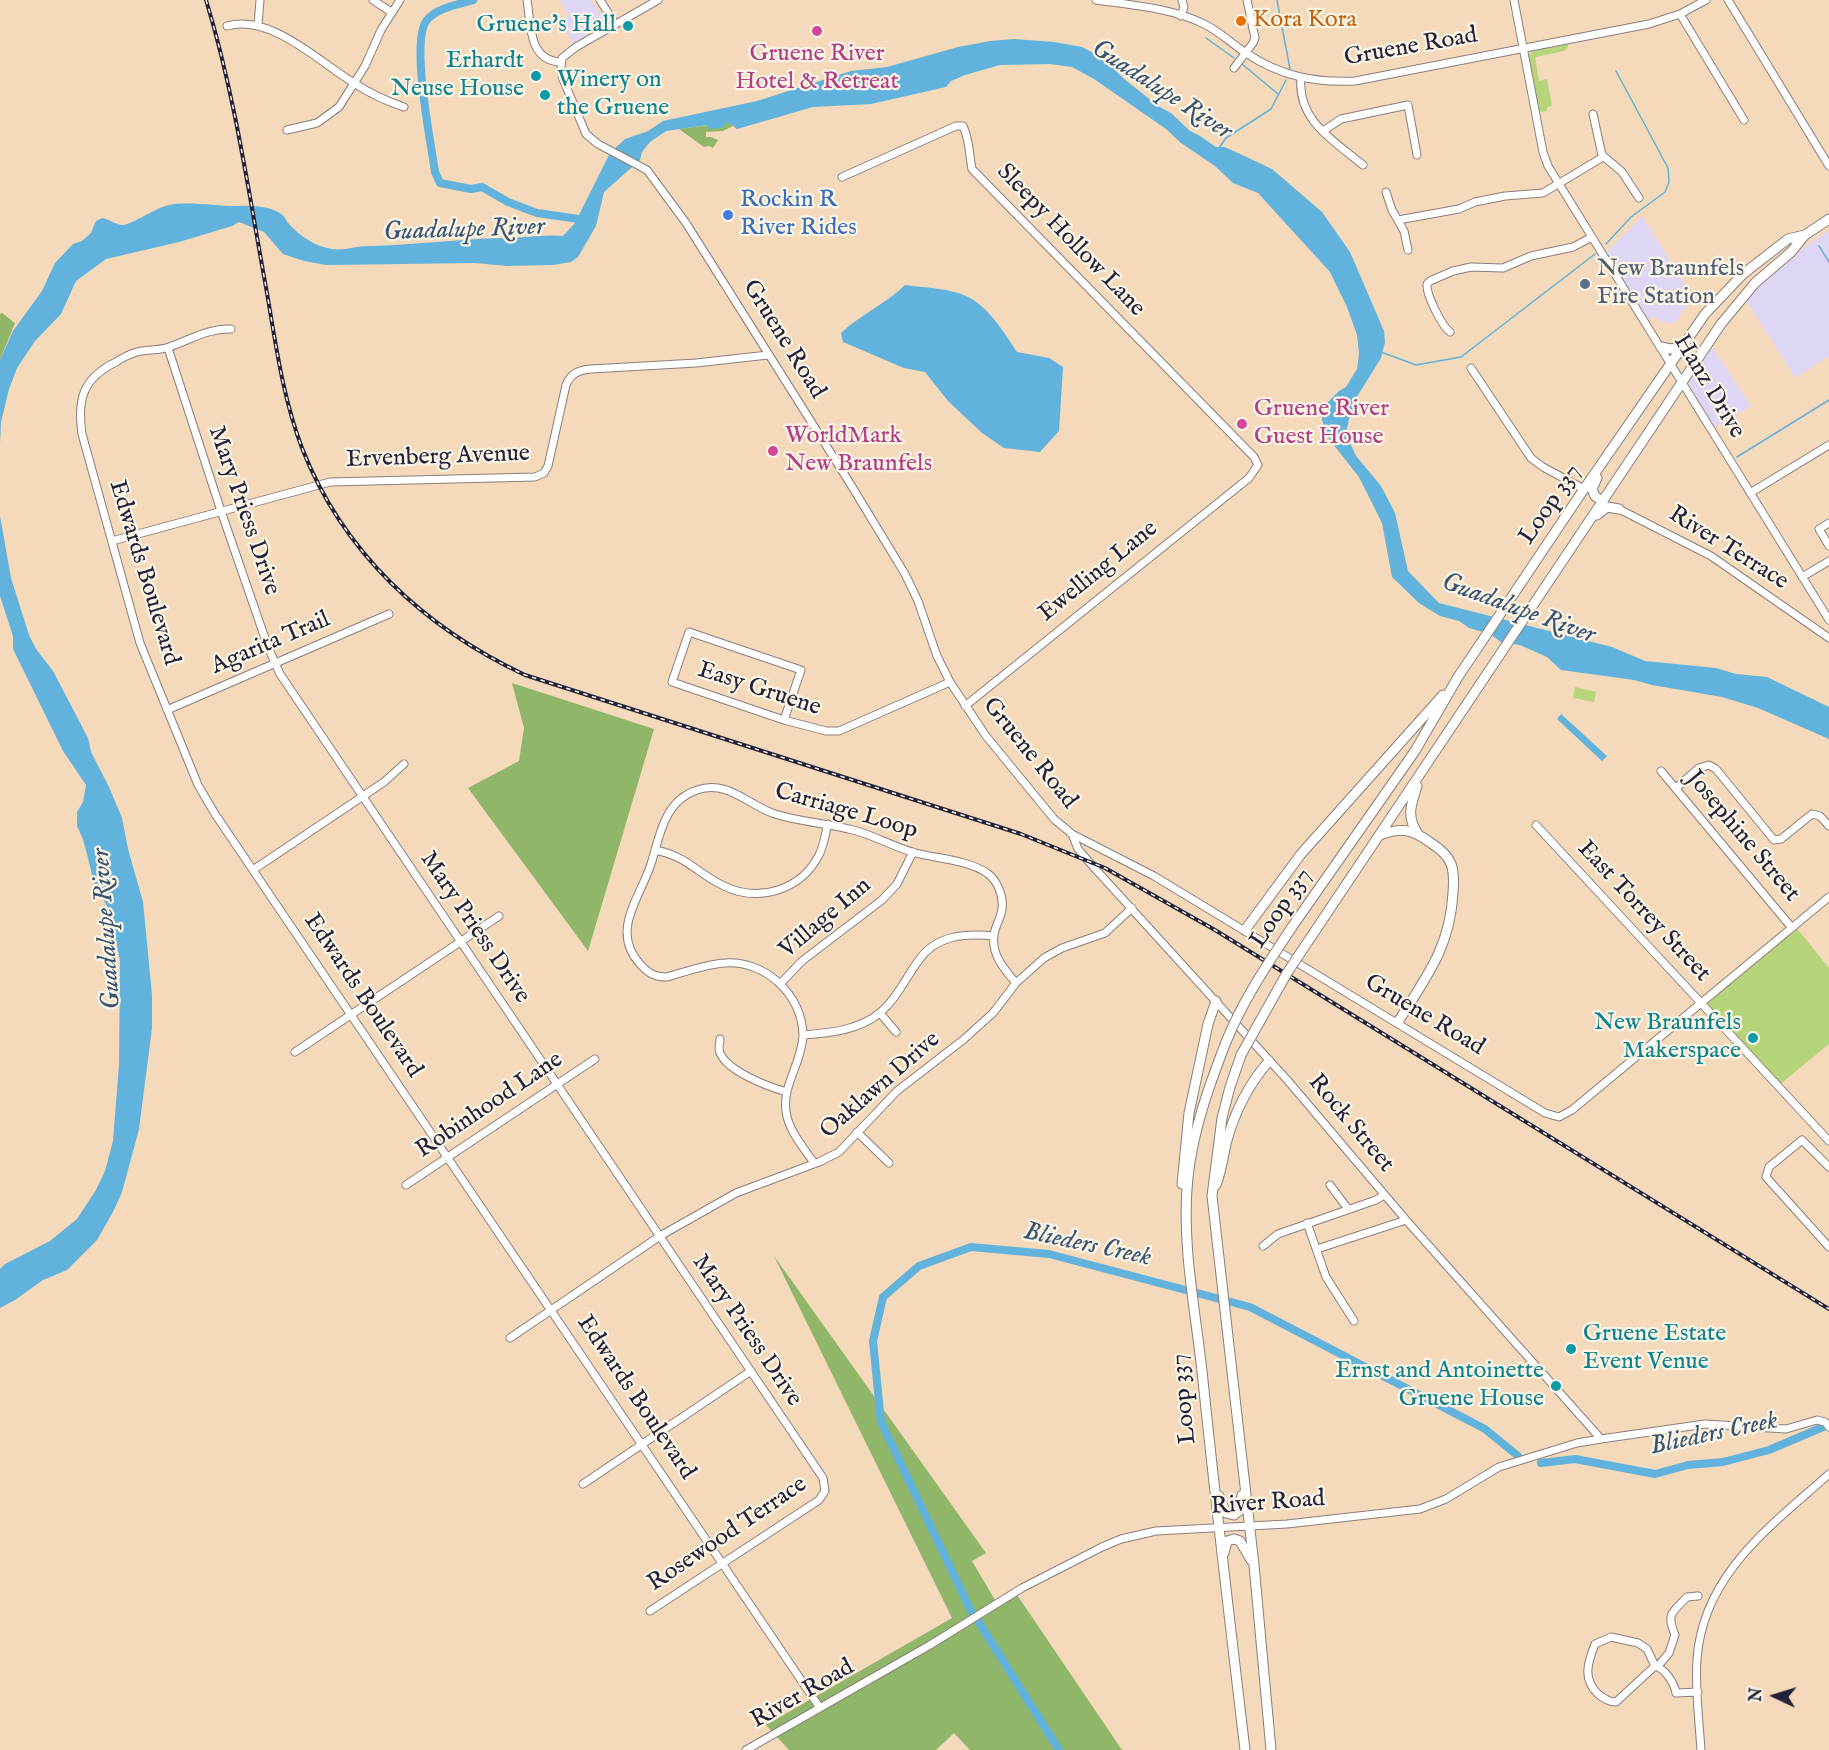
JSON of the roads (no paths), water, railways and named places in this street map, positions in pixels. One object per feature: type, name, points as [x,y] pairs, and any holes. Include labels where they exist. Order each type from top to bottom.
[{"type":"main road","name":"Loop 337","points":[[1272,1750],[1254,1565],[1231,1380],[1212,1196],[1222,1118],[1241,1055],[1281,983],[1311,937],[1721,324],[1773,266],[1791,252],[1805,235],[1829,219]]},
{"type":"main road","name":"Loop 337","points":[[1245,1750],[1218,1527],[1190,1263],[1186,1201],[1202,1104],[1239,1012],[1256,982],[1415,751],[1479,645],[1682,346],[1705,314],[1743,274],[1788,239],[1805,235]]},
{"type":"main road","points":[[1661,347],[1671,349],[1682,346]]},
{"type":"main road","points":[[1603,502],[1595,496],[1592,486],[1618,448],[1620,438]]},
{"type":"main road","points":[[1610,490],[1610,498],[1619,509]]},
{"type":"main road","points":[[1570,549],[1578,544],[1601,510],[1609,507],[1619,509]]},
{"type":"main road","points":[[1245,930],[1301,854],[1458,677]]},
{"type":"main road","points":[[1418,834],[1410,821],[1410,813],[1420,774]]},
{"type":"main road","points":[[1380,836],[1396,830],[1418,834],[1440,848],[1453,865],[1454,875],[1450,928],[1439,955],[1398,1022]]},
{"type":"main road","points":[[1190,1263],[1182,1212],[1185,1135],[1216,1001]]},
{"type":"main road","points":[[1212,1196],[1239,1107],[1252,1081],[1269,1061]]},
{"type":"main road","points":[[1213,1478],[1223,1509],[1226,1513],[1234,1515],[1240,1510],[1243,1469]]},
{"type":"main road","points":[[1222,1561],[1227,1541],[1234,1539],[1240,1541],[1254,1565]]},
{"type":"street","points":[[258,25],[260,0]]},
{"type":"street","points":[[373,0],[391,12]]},
{"type":"street","points":[[287,130],[325,119],[339,107],[365,66],[381,30],[400,0]]},
{"type":"street","points":[[527,0],[532,40],[540,54],[547,60],[560,62],[572,49],[658,0]]},
{"type":"street","points":[[600,0],[615,24]]},
{"type":"street","name":"Gruene Road","points":[[1096,0],[1139,3],[1205,24],[1270,67],[1301,78],[1334,82],[1355,81],[1649,24],[1680,14],[1706,0]]},
{"type":"street","points":[[1181,16],[1184,7],[1182,0]]},
{"type":"street","points":[[1233,68],[1246,53],[1254,38],[1247,0]]},
{"type":"street","name":"Hanz Drive","points":[[1514,0],[1543,152],[1548,166],[1829,620]]},
{"type":"street","points":[[1728,0],[1829,166]]},
{"type":"street","points":[[1680,14],[1744,120]]},
{"type":"street","points":[[227,26],[238,23],[258,25],[277,32],[354,84],[383,100],[404,107]]},
{"type":"street","name":"Gruene Road","points":[[560,62],[563,79],[586,134],[598,144],[652,175],[686,223],[851,485],[905,574],[924,616],[937,656],[965,706],[1048,812],[1072,834],[1154,876],[1545,1113],[1558,1117],[1572,1110],[1829,897]]},
{"type":"street","points":[[1301,78],[1301,98],[1306,112],[1323,131],[1363,165]]},
{"type":"street","points":[[1323,131],[1341,119],[1408,105],[1417,154]]},
{"type":"street","points":[[1593,114],[1603,157],[1622,171],[1639,198]]},
{"type":"street","name":"Sleepy Hollow Lane","points":[[842,177],[946,130],[963,126],[969,144],[972,170],[1254,457],[1258,462],[1258,468]]},
{"type":"street","points":[[1398,220],[1505,196],[1542,194],[1603,157]]},
{"type":"street","points":[[1386,192],[1392,210],[1404,231],[1408,250]]},
{"type":"street","points":[[1450,332],[1443,325],[1426,289],[1426,284],[1430,281],[1449,272],[1468,268],[1503,268],[1531,256],[1571,248],[1592,237]]},
{"type":"street","name":"Edwards Boulevard","points":[[231,329],[214,329],[168,348],[136,352],[107,366],[91,379],[83,393],[80,417],[82,434],[140,643],[167,710],[207,802],[820,1708]]},
{"type":"street","name":"Mary Priess Drive","points":[[168,348],[221,511],[276,664],[286,683],[823,1478],[825,1491]]},
{"type":"street","name":"Ervenberg Avenue","points":[[112,541],[336,481],[535,477],[544,473],[548,466],[566,385],[568,379],[578,372],[591,369],[768,356]]},
{"type":"street","points":[[1471,368],[1531,458],[1584,489]]},
{"type":"street","points":[[1750,493],[1829,445]]},
{"type":"street","name":"Ewelling Lane","points":[[965,706],[1249,478],[1258,468]]},
{"type":"street","name":"River Terrace","points":[[1603,502],[1711,556],[1829,638]]},
{"type":"street","points":[[1829,523],[1819,529],[1829,546]]},
{"type":"street","points":[[1802,577],[1829,561]]},
{"type":"street","name":"Agarita Trail","points":[[167,710],[390,614]]},
{"type":"street","name":"Easy Gruene","points":[[784,720],[801,670],[689,632],[672,682],[784,720],[826,732],[839,731],[950,682]]},
{"type":"street","points":[[253,870],[363,797],[404,764]]},
{"type":"street","points":[[1676,788],[1699,768],[1709,765],[1716,769],[1774,840],[1781,839],[1812,814],[1820,816],[1829,826]]},
{"type":"street","name":"Josephine Street","points":[[1661,771],[1792,928]]},
{"type":"street","name":"Carriage Loop","points":[[803,1035],[797,1005],[781,983],[759,970],[740,963],[723,963],[667,977],[653,975],[629,950],[626,925],[645,883],[664,820],[673,807],[692,792],[709,788],[730,790],[774,814],[854,830],[912,852],[971,866],[987,873],[997,885],[1002,897],[1002,909],[993,936]]},
{"type":"street","points":[[655,850],[688,861],[730,889],[755,894],[768,893],[785,888],[805,874],[819,855],[828,824]]},
{"type":"street","name":"East Torrey Street","points":[[1536,825],[1829,1141]]},
{"type":"street","name":"Rock Street","points":[[1072,834],[1078,849],[1289,1082],[1384,1195],[1601,1439]]},
{"type":"street","name":"Village Inn","points":[[781,983],[802,961],[882,900],[897,884],[912,852]]},
{"type":"street","name":"Oaklawn Drive","points":[[510,1338],[660,1236],[736,1192],[839,1152],[897,1091],[993,1013],[1016,983],[1044,957],[1105,933],[1132,908]]},
{"type":"street","points":[[295,1052],[499,916]]},
{"type":"street","points":[[814,1163],[792,1131],[785,1109],[787,1092],[796,1070],[803,1035],[831,1033],[853,1027],[880,1013],[898,994],[920,957],[935,944],[952,936],[973,934],[993,936],[1000,965],[1016,983]]},
{"type":"street","points":[[880,1013],[896,1032]]},
{"type":"street","points":[[720,1039],[719,1049],[723,1059],[764,1085],[787,1092]]},
{"type":"street","name":"Robinhood Lane","points":[[406,1185],[595,1059]]},
{"type":"street","points":[[857,1132],[889,1163]]},
{"type":"street","points":[[1829,1167],[1802,1140],[1769,1167],[1766,1177],[1829,1246]]},
{"type":"street","points":[[1330,1185],[1348,1209]]},
{"type":"street","points":[[1263,1246],[1278,1234],[1384,1195]]},
{"type":"street","points":[[1317,1249],[1406,1220]]},
{"type":"street","points":[[1307,1223],[1326,1277],[1354,1321]]},
{"type":"street","points":[[583,1484],[751,1371]]},
{"type":"street","name":"River Road","points":[[746,1750],[930,1645],[1022,1588],[1121,1539],[1156,1531],[1287,1524],[1419,1509],[1446,1499],[1499,1467],[1577,1443],[1601,1439],[1705,1424],[1778,1429],[1817,1420],[1825,1422],[1829,1427]]},
{"type":"street","points":[[1701,1750],[1697,1659],[1709,1609],[1724,1578],[1743,1555],[1829,1474]]},
{"type":"street","name":"Rosewood Terrace","points":[[651,1611],[819,1500],[825,1491]]},
{"type":"street","points":[[1698,1596],[1687,1597],[1671,1614],[1670,1621],[1676,1635],[1669,1653],[1656,1666],[1616,1702],[1609,1702],[1596,1693],[1587,1677],[1588,1661],[1595,1644],[1611,1637],[1638,1643],[1647,1649],[1656,1666],[1672,1681],[1676,1693],[1698,1692]]},
{"type":"water","points":[[1014,39],[1082,47],[1103,58],[1123,78],[1158,106],[1171,113],[1190,131],[1216,147],[1225,147],[1272,169],[1322,212],[1350,252],[1384,331],[1385,342],[1381,358],[1358,395],[1346,434],[1356,456],[1381,486],[1395,513],[1408,571],[1439,603],[1612,647],[1645,661],[1716,668],[1736,674],[1767,677],[1829,707],[1829,739],[1758,708],[1722,697],[1634,680],[1561,670],[1547,657],[1520,645],[1501,642],[1490,634],[1440,616],[1419,603],[1392,577],[1382,523],[1359,477],[1329,439],[1322,420],[1323,407],[1346,387],[1357,369],[1359,354],[1357,335],[1347,307],[1330,272],[1258,193],[1233,183],[1215,166],[1181,143],[1166,129],[1094,79],[1072,67],[1049,64],[1000,65],[965,75],[951,81],[946,87],[871,104],[813,107],[737,129],[728,122],[721,128],[707,129],[707,125],[666,131],[650,142],[642,152],[640,160],[604,192],[596,226],[578,257],[571,262],[553,265],[507,266],[475,263],[326,265],[283,254],[264,232],[239,222],[179,242],[106,259],[76,281],[61,314],[35,341],[17,368],[1,422],[0,444],[0,360],[13,331],[42,291],[55,263],[73,244],[82,241],[91,233],[96,221],[102,218],[123,225],[163,207],[176,204],[260,207],[277,211],[303,237],[320,246],[337,249],[548,235],[563,236],[575,223],[610,153],[625,139],[648,131],[663,121],[757,101],[851,71],[887,67],[958,47]]},
{"type":"water","points":[[905,285],[947,290],[970,298],[990,315],[1017,352],[1049,358],[1063,367],[1059,431],[1040,452],[1004,448],[982,433],[948,401],[925,372],[904,368],[843,342],[841,333]]},
{"type":"water","points":[[0,516],[11,578],[29,635],[36,649],[53,671],[88,738],[91,752],[122,818],[143,902],[152,995],[152,1028],[139,1129],[122,1192],[113,1212],[97,1240],[67,1270],[43,1280],[0,1308],[0,1269],[5,1264],[50,1241],[77,1219],[105,1171],[113,1141],[119,1065],[120,961],[110,911],[95,886],[83,839],[77,826],[77,812],[83,802],[86,785],[63,751],[13,649],[13,636],[0,596]]},
{"type":"water","points":[[1561,714],[1607,756],[1602,761],[1557,719]]},
{"type":"waterway","name":"Guadalupe River","points":[[473,0],[437,12],[427,20],[422,31],[423,93],[435,172],[440,183],[471,189],[482,187],[508,202],[537,213],[586,220]]},
{"type":"waterway","points":[[1277,0],[1290,69]]},
{"type":"waterway","points":[[1206,38],[1234,58]]},
{"type":"waterway","points":[[1242,64],[1278,94]]},
{"type":"waterway","points":[[1606,244],[1631,217],[1665,192],[1669,182],[1668,168],[1616,71]]},
{"type":"waterway","name":"Guadalupe River","points":[[1219,148],[1226,138],[1271,109],[1286,80]]},
{"type":"waterway","points":[[1819,246],[1829,262]]},
{"type":"waterway","points":[[1381,352],[1416,365],[1461,357],[1595,254]]},
{"type":"waterway","points":[[1737,457],[1829,400]]},
{"type":"waterway","name":"Blieders Creek","points":[[971,1611],[881,1422],[873,1341],[883,1297],[919,1266],[971,1247],[1049,1254],[1250,1307],[1485,1429],[1518,1456]]},
{"type":"waterway","name":"Blieders Creek","points":[[1541,1463],[1575,1459],[1655,1474],[1688,1465],[1723,1462],[1769,1450],[1823,1427]]},
{"type":"waterway","name":"Blieders Creek","points":[[978,1621],[1059,1750]]},
{"type":"railway","points":[[206,0],[233,109],[281,372],[295,429],[319,486],[340,521],[364,554],[421,610],[488,656],[525,675],[1021,834],[1105,868],[1215,930],[1829,1309]]},
{"type":"place","name":"Kora Kora","points":[[1241,21]]},
{"type":"place","name":"Gruene's Hall","points":[[628,26]]},
{"type":"place","name":"Gruene River Hotel & Retreat","points":[[817,31]]},
{"type":"place","name":"Erhardt Neuse House","points":[[536,76]]},
{"type":"place","name":"Winery on the Gruene","points":[[545,95]]},
{"type":"place","name":"Rockin R River Rides","points":[[728,215]]},
{"type":"place","name":"New Braunfels Fire Station","points":[[1585,284]]},
{"type":"place","name":"Gruene River Guest House","points":[[1242,424]]},
{"type":"place","name":"WorldMark New Braunfels","points":[[773,451]]},
{"type":"place","name":"New Braunfels Makerspace","points":[[1753,1038]]},
{"type":"place","name":"Gruene Estate Event Venue","points":[[1571,1349]]},
{"type":"place","name":"Ernst and Antoinette Gruene House","points":[[1556,1386]]}]
